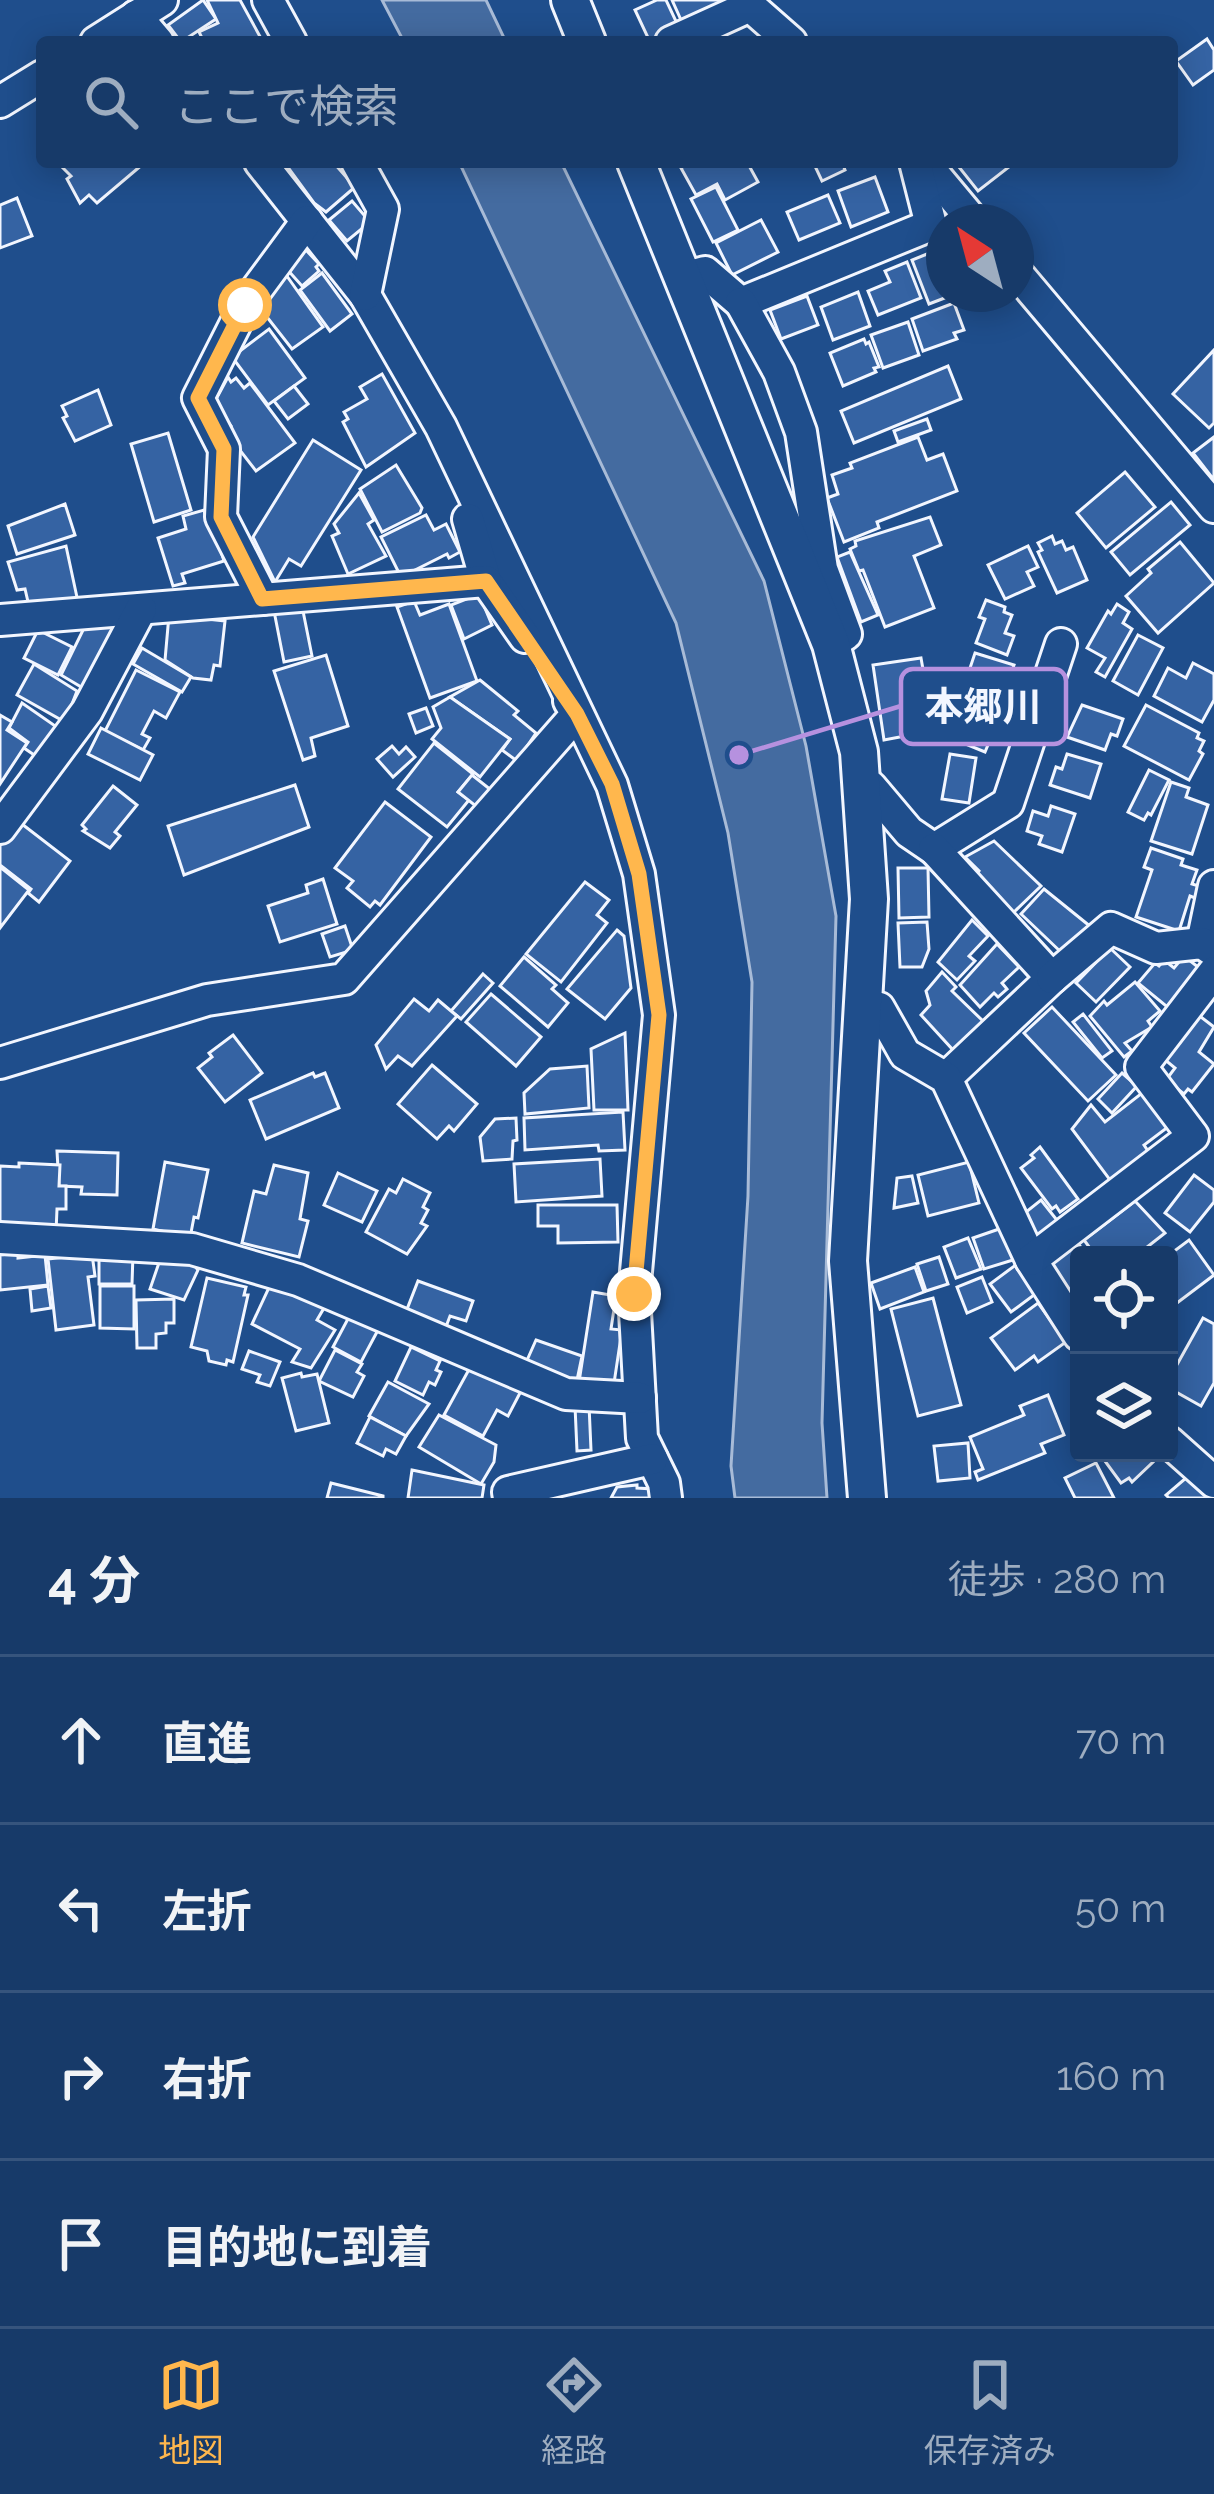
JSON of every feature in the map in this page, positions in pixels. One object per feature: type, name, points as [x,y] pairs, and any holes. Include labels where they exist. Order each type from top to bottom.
[{"type":"street","points":[[268,0],[288,36]]},
{"type":"street","points":[[570,0],[585,36]]},
{"type":"street","points":[[684,36],[750,6],[784,36]]},
{"type":"street","points":[[105,36],[149,8]]},
{"type":"street","points":[[0,102],[36,80]]},
{"type":"street","points":[[265,168],[365,295],[442,427],[612,784],[639,874],[659,1015],[634,1294],[642,1438],[664,1483],[665,1498]]},
{"type":"street","points":[[360,168],[383,209],[365,295]]},
{"type":"street","points":[[638,168],[832,644],[859,752],[868,899],[848,1261],[867,1498]]},
{"type":"street","points":[[742,303],[931,225],[920,168]]},
{"type":"street","points":[[924,168],[958,204]]},
{"type":"street","points":[[262,599],[221,517],[224,449],[198,398],[245,305],[307,221]]},
{"type":"street","points":[[682,278],[705,272],[742,303],[779,372],[801,432],[822,569],[846,634],[832,644]]},
{"type":"street","points":[[1034,293],[1214,507]]},
{"type":"street","points":[[442,427],[486,581],[577,714]]},
{"type":"street","points":[[0,620],[486,581]]},
{"type":"street","points":[[0,828],[87,711],[141,609]]},
{"type":"street","points":[[934,849],[1008,803],[1061,644]]},
{"type":"street","points":[[0,1063],[207,1000],[344,979],[577,714]]},
{"type":"street","points":[[861,790],[871,787],[909,832],[934,849],[1052,978]]},
{"type":"street","points":[[946,1078],[1111,928],[1156,948],[1208,947],[1214,886]]},
{"type":"street","points":[[1031,1260],[1203,1140],[1141,1067],[1214,972]]},
{"type":"street","points":[[862,1003],[880,1008],[905,1054],[946,1078],[1031,1260],[1070,1321]]},
{"type":"street","points":[[0,1238],[192,1250],[298,1280],[566,1394],[640,1398]]},
{"type":"street","points":[[1178,1450],[1214,1482]]},
{"type":"street","points":[[509,1498],[508,1492],[652,1460]]},
{"type":"water","points":[[382,0],[486,0],[503,36],[401,36]]},
{"type":"water","points":[[462,168],[564,168],[764,581],[806,746],[836,916],[822,1423],[827,1498],[735,1498],[731,1466],[748,1196],[752,982],[728,833],[676,623]]},
{"type":"building","points":[[203,0],[216,19],[190,36],[176,36],[168,25]]},
{"type":"building","points":[[207,0],[240,0],[260,36],[201,36],[199,32],[218,23]]},
{"type":"building","points":[[666,0],[682,34],[647,36],[635,10]]},
{"type":"building","points":[[672,0],[722,0],[724,4],[686,31]]},
{"type":"building","points":[[1207,39],[1214,50],[1214,70],[1193,85],[1178,60]]},
{"type":"building","points":[[63,168],[138,168],[97,203],[89,195],[80,203],[67,179],[71,176]]},
{"type":"building","points":[[288,168],[338,168],[355,187],[326,212]]},
{"type":"building","points":[[681,168],[750,168],[758,182],[725,200],[717,184],[696,195]]},
{"type":"building","points":[[816,168],[844,168],[845,170],[822,181]]},
{"type":"building","points":[[960,168],[1008,168],[978,191]]},
{"type":"building","points":[[875,177],[888,212],[851,227],[838,191]]},
{"type":"building","points":[[716,187],[738,230],[713,242],[691,199]]},
{"type":"building","points":[[828,195],[840,223],[799,240],[787,212]]},
{"type":"building","points":[[17,198],[32,236],[0,248],[0,205]]},
{"type":"building","points":[[352,201],[370,222],[347,241],[329,220]]},
{"type":"building","points":[[761,220],[778,252],[732,275],[716,243]]},
{"type":"building","points":[[305,249],[319,264],[319,271],[302,286],[285,267]]},
{"type":"building","points":[[926,254],[926,296],[912,260]]},
{"type":"building","points":[[907,262],[921,298],[878,315],[868,291],[890,282],[885,271]]},
{"type":"building","points":[[284,272],[323,327],[292,349],[256,303]]},
{"type":"building","points":[[322,273],[352,314],[330,331],[300,290]]},
{"type":"building","points":[[858,292],[870,326],[833,340],[821,307]]},
{"type":"building","points":[[807,296],[818,325],[781,339],[770,310]]},
{"type":"building","points":[[930,312],[957,312],[964,330],[954,333],[957,339],[923,351],[912,319]]},
{"type":"building","points":[[908,322],[919,355],[883,368],[871,335]]},
{"type":"building","points":[[269,329],[305,378],[268,405],[232,357]]},
{"type":"building","points":[[864,339],[879,367],[843,386],[830,353]]},
{"type":"building","points":[[1214,350],[1214,423],[1209,428],[1173,394]]},
{"type":"building","points":[[948,366],[961,399],[854,443],[841,411]]},
{"type":"building","points":[[382,374],[415,433],[366,467],[343,422],[348,419],[344,412],[367,399],[360,387]]},
{"type":"building","points":[[228,377],[231,382],[236,378],[244,388],[250,383],[295,443],[256,471],[225,431],[231,426],[214,403]]},
{"type":"building","points":[[294,386],[308,404],[288,419],[274,401]]},
{"type":"building","points":[[98,390],[111,425],[75,441],[62,406]]},
{"type":"building","points":[[927,419],[931,430],[898,442],[894,431]]},
{"type":"building","points":[[168,433],[191,510],[154,522],[131,444]]},
{"type":"building","points":[[918,437],[927,460],[943,454],[957,491],[877,522],[879,528],[844,542],[827,498],[838,494],[832,475],[852,468],[850,463]]},
{"type":"building","points":[[1214,437],[1214,480],[1193,453]]},
{"type":"building","points":[[313,440],[361,470],[301,566],[289,559],[275,582],[253,537]]},
{"type":"building","points":[[396,465],[422,508],[382,532],[360,489]]},
{"type":"building","points":[[1125,472],[1155,507],[1106,548],[1077,513]]},
{"type":"building","points":[[359,493],[374,520],[368,524],[386,556],[348,574],[332,536],[339,533],[334,524]]},
{"type":"building","points":[[1171,502],[1190,525],[1130,575],[1111,552]]},
{"type":"building","points":[[65,504],[75,535],[17,554],[8,526]]},
{"type":"building","points":[[204,510],[224,561],[182,574],[185,583],[173,586],[158,538],[186,529],[183,516]]},
{"type":"building","points":[[426,515],[434,530],[446,524],[460,552],[401,577],[381,537]]},
{"type":"building","points":[[930,517],[941,545],[914,556],[934,608],[885,627],[850,549],[855,541]]},
{"type":"building","points":[[1052,536],[1066,550],[1073,547],[1087,580],[1057,593],[1038,552],[1042,550],[1038,543]]},
{"type":"building","points":[[1180,542],[1214,583],[1158,633],[1126,596]]},
{"type":"building","points":[[66,546],[78,602],[54,607],[52,600],[29,606],[25,589],[17,590],[8,562]]},
{"type":"building","points":[[1028,546],[1038,567],[1027,572],[1034,586],[1005,599],[988,565]]},
{"type":"building","points":[[850,552],[878,615],[861,622],[837,557]]},
{"type":"building","points":[[479,594],[492,625],[464,639],[451,605]]},
{"type":"building","points":[[986,600],[1012,615],[1005,633],[1014,636],[1007,655],[976,643]]},
{"type":"building","points":[[414,601],[420,615],[449,604],[477,681],[430,698],[397,607]]},
{"type":"building","points":[[1117,604],[1129,612],[1123,623],[1132,629],[1105,677],[1096,672],[1105,658],[1087,648]]},
{"type":"building","points":[[302,606],[312,656],[284,662],[274,611]]},
{"type":"building","points":[[169,615],[225,621],[220,666],[214,665],[211,680],[193,678],[165,660]]},
{"type":"building","points":[[105,620],[120,634],[93,694],[61,675],[86,624]]},
{"type":"building","points":[[38,630],[72,647],[58,675],[24,658]]},
{"type":"building","points":[[1138,635],[1163,648],[1138,695],[1113,681]]},
{"type":"building","points":[[142,648],[191,677],[182,692],[133,664]]},
{"type":"building","points":[[975,653],[1014,665],[1003,696],[963,689]]},
{"type":"building","points":[[326,655],[348,726],[311,738],[315,756],[303,760],[274,671]]},
{"type":"building","points":[[921,658],[924,675],[931,673],[942,729],[884,740],[873,665]]},
{"type":"building","points":[[1193,663],[1214,674],[1214,700],[1202,722],[1154,696],[1168,668],[1186,678]]},
{"type":"building","points":[[34,664],[77,691],[65,722],[17,695]]},
{"type":"building","points":[[136,670],[180,692],[166,718],[154,711],[142,734],[150,738],[143,750],[105,731]]},
{"type":"building","points":[[480,680],[518,711],[514,715],[536,733],[517,761],[502,750],[510,739],[450,697]]},
{"type":"building","points":[[450,697],[510,739],[480,777],[432,739],[441,728],[433,707]]},
{"type":"building","points":[[969,699],[995,710],[988,726],[995,728],[985,752],[953,739]]},
{"type":"building","points":[[22,703],[61,730],[40,759],[9,728]]},
{"type":"building","points":[[1082,705],[1123,719],[1105,750],[1067,737]]},
{"type":"building","points":[[1146,705],[1199,733],[1197,738],[1204,741],[1199,751],[1203,754],[1189,780],[1124,746]]},
{"type":"building","points":[[426,708],[433,726],[416,733],[409,714]]},
{"type":"building","points":[[0,715],[12,722],[7,730],[27,743],[0,784]]},
{"type":"building","points":[[101,728],[153,755],[140,780],[88,754]]},
{"type":"building","points":[[434,743],[473,774],[458,792],[469,800],[447,827],[398,789]]},
{"type":"building","points":[[392,746],[399,754],[406,747],[415,757],[393,777],[377,759]]},
{"type":"building","points":[[950,754],[976,758],[969,803],[942,799]]},
{"type":"building","points":[[1067,754],[1101,764],[1090,798],[1050,785]]},
{"type":"building","points":[[1149,770],[1169,780],[1144,820],[1128,812]]},
{"type":"building","points":[[472,775],[491,790],[477,807],[458,792]]},
{"type":"building","points":[[1171,782],[1189,788],[1186,797],[1208,805],[1192,854],[1151,841]]},
{"type":"building","points":[[295,785],[309,827],[184,875],[168,826]]},
{"type":"building","points":[[113,786],[137,805],[115,832],[120,836],[110,848],[83,831],[82,825]]},
{"type":"building","points":[[385,802],[431,837],[380,905],[375,901],[370,907],[347,888],[353,881],[335,868]]},
{"type":"building","points":[[1051,806],[1075,814],[1062,852],[1039,844],[1042,836],[1027,831],[1033,811],[1048,816]]},
{"type":"building","points":[[18,821],[70,861],[39,902],[28,893],[31,889],[0,865],[0,842]]},
{"type":"building","points":[[994,841],[1041,886],[1013,913],[965,857]]},
{"type":"building","points":[[1151,848],[1183,859],[1181,865],[1197,870],[1192,884],[1199,886],[1195,898],[1190,896],[1179,931],[1136,917],[1152,870],[1144,867]]},
{"type":"building","points":[[0,867],[29,890],[0,928]]},
{"type":"building","points":[[898,868],[928,868],[929,917],[899,918]]},
{"type":"building","points":[[323,879],[337,924],[280,942],[268,906],[308,893],[306,885]]},
{"type":"building","points":[[585,882],[609,900],[597,915],[607,923],[561,982],[526,954]]},
{"type":"building","points":[[1044,889],[1091,927],[1064,955],[1021,914]]},
{"type":"building","points":[[972,920],[988,936],[969,956],[975,961],[957,980],[938,962]]},
{"type":"building","points":[[927,922],[929,949],[922,967],[900,967],[898,923]]},
{"type":"building","points":[[345,926],[353,950],[330,957],[322,934]]},
{"type":"building","points":[[617,930],[624,936],[631,988],[605,1019],[567,989]]},
{"type":"building","points":[[997,944],[1019,967],[1002,983],[1007,989],[998,997],[994,993],[980,1007],[960,985]]},
{"type":"building","points":[[1110,948],[1130,967],[1096,1002],[1076,983]]},
{"type":"building","points":[[1184,956],[1203,971],[1171,1010],[1138,983],[1155,963],[1159,966],[1164,960],[1174,968]]},
{"type":"building","points":[[524,957],[556,985],[552,989],[568,1003],[548,1027],[500,986]]},
{"type":"building","points":[[942,972],[956,987],[952,991],[984,1022],[954,1051],[921,1015],[930,1005],[926,991]]},
{"type":"building","points":[[483,974],[493,983],[461,1019],[451,1011]]},
{"type":"building","points":[[1135,982],[1160,1011],[1148,1021],[1152,1027],[1125,1043],[1132,1051],[1124,1057],[1090,1016]]},
{"type":"building","points":[[491,994],[541,1037],[516,1066],[466,1022]]},
{"type":"building","points":[[414,999],[429,1011],[438,1000],[457,1016],[412,1066],[398,1056],[386,1069],[376,1045]]},
{"type":"building","points":[[1052,1007],[1116,1075],[1088,1101],[1024,1033]]},
{"type":"building","points":[[1083,1014],[1112,1051],[1102,1058],[1073,1022]]},
{"type":"building","points":[[1197,1014],[1214,1027],[1199,1052],[1214,1064],[1192,1092],[1188,1089],[1184,1094],[1166,1080],[1175,1068],[1164,1059]]},
{"type":"building","points":[[625,1033],[628,1110],[594,1110],[591,1049]]},
{"type":"building","points":[[233,1035],[262,1073],[225,1102],[198,1068]]},
{"type":"building","points":[[432,1065],[477,1104],[454,1131],[449,1126],[437,1139],[398,1104]]},
{"type":"building","points":[[587,1066],[589,1108],[525,1114],[524,1093],[550,1069]]},
{"type":"building","points":[[313,1073],[315,1077],[325,1073],[339,1108],[266,1139],[250,1100]]},
{"type":"building","points":[[1122,1073],[1137,1086],[1112,1113],[1098,1099]]},
{"type":"building","points":[[1142,1093],[1168,1127],[1144,1145],[1148,1151],[1110,1180],[1072,1129],[1091,1105],[1105,1122]]},
{"type":"building","points":[[623,1112],[625,1150],[599,1151],[598,1145],[525,1150],[524,1118]]},
{"type":"building","points":[[516,1118],[512,1159],[483,1161],[480,1137],[495,1119]]},
{"type":"building","points":[[1040,1147],[1078,1199],[1060,1212],[1056,1206],[1052,1209],[1021,1168]]},
{"type":"building","points":[[57,1151],[118,1153],[117,1195],[81,1194],[82,1187],[59,1186]]},
{"type":"building","points":[[600,1159],[602,1196],[516,1202],[514,1164]]},
{"type":"building","points":[[165,1162],[208,1170],[190,1238],[153,1229]]},
{"type":"building","points":[[969,1162],[979,1203],[928,1216],[918,1175]]},
{"type":"building","points":[[19,1163],[60,1165],[59,1186],[66,1186],[66,1209],[57,1209],[56,1232],[0,1231],[0,1166],[19,1167]]},
{"type":"building","points":[[274,1165],[308,1173],[300,1219],[308,1221],[299,1257],[242,1243],[254,1191],[266,1194]]},
{"type":"building","points":[[338,1173],[377,1191],[362,1222],[324,1205]]},
{"type":"building","points":[[1194,1175],[1214,1190],[1214,1202],[1190,1232],[1165,1213]]},
{"type":"building","points":[[912,1176],[918,1203],[894,1208],[897,1178]]},
{"type":"building","points":[[403,1179],[430,1193],[421,1223],[427,1226],[407,1254],[366,1232],[389,1189],[396,1193]]},
{"type":"building","points":[[1041,1200],[1060,1224],[1039,1240],[1021,1216]]},
{"type":"building","points":[[1135,1201],[1165,1233],[1148,1246],[1088,1246],[1084,1240]]},
{"type":"building","points":[[538,1205],[617,1205],[618,1242],[558,1243],[558,1226],[538,1226]]},
{"type":"building","points":[[1002,1228],[1013,1260],[984,1269],[973,1238]]},
{"type":"building","points":[[968,1238],[981,1269],[956,1278],[944,1247]]},
{"type":"building","points":[[1189,1240],[1214,1275],[1178,1302],[1178,1248]]},
{"type":"building","points":[[1076,1241],[1080,1246],[1070,1246],[1070,1298],[1045,1264]]},
{"type":"building","points":[[18,1253],[18,1258],[45,1255],[48,1285],[0,1290],[0,1255]]},
{"type":"building","points":[[92,1254],[95,1276],[88,1277],[94,1325],[56,1330],[48,1259]]},
{"type":"building","points":[[99,1254],[133,1254],[132,1284],[99,1284]]},
{"type":"building","points":[[162,1254],[198,1270],[184,1300],[150,1289]]},
{"type":"building","points":[[939,1257],[948,1284],[926,1291],[917,1264]]},
{"type":"building","points":[[1017,1264],[1038,1292],[1011,1312],[990,1284]]},
{"type":"building","points":[[915,1267],[924,1292],[880,1309],[871,1283]]},
{"type":"building","points":[[982,1277],[992,1302],[967,1313],[957,1287]]},
{"type":"building","points":[[207,1278],[246,1287],[244,1295],[248,1295],[233,1362],[227,1360],[226,1365],[209,1361],[207,1351],[191,1347]]},
{"type":"building","points":[[272,1281],[324,1308],[317,1320],[335,1330],[311,1368],[292,1362],[300,1349],[252,1324]]},
{"type":"building","points":[[418,1281],[473,1301],[466,1321],[450,1316],[444,1332],[404,1317]]},
{"type":"building","points":[[48,1286],[51,1308],[32,1311],[30,1289]]},
{"type":"building","points":[[100,1286],[134,1286],[134,1329],[100,1328]]},
{"type":"building","points":[[593,1292],[616,1296],[611,1329],[622,1330],[613,1390],[579,1382]]},
{"type":"building","points":[[933,1298],[961,1405],[918,1416],[891,1309]]},
{"type":"building","points":[[174,1299],[174,1323],[166,1323],[166,1333],[156,1334],[156,1348],[137,1348],[136,1300]]},
{"type":"building","points":[[1038,1303],[1066,1342],[1038,1362],[1034,1356],[1015,1370],[991,1338]]},
{"type":"building","points":[[350,1315],[378,1330],[361,1362],[333,1347]]},
{"type":"building","points":[[1203,1318],[1214,1324],[1214,1383],[1201,1406],[1178,1393],[1178,1363]]},
{"type":"building","points":[[536,1340],[582,1356],[576,1385],[524,1367]]},
{"type":"building","points":[[411,1347],[440,1361],[435,1385],[429,1382],[423,1395],[395,1381]]},
{"type":"building","points":[[335,1350],[362,1364],[357,1372],[364,1376],[353,1397],[319,1381]]},
{"type":"building","points":[[249,1351],[280,1362],[270,1386],[257,1382],[260,1375],[242,1369]]},
{"type":"building","points":[[472,1364],[521,1391],[508,1416],[497,1410],[483,1436],[444,1415]]},
{"type":"building","points":[[301,1373],[302,1377],[317,1374],[329,1423],[296,1431],[282,1378]]},
{"type":"building","points":[[388,1382],[429,1404],[406,1436],[369,1416]]},
{"type":"building","points":[[1048,1395],[1064,1435],[1041,1444],[1045,1453],[978,1480],[975,1472],[983,1469],[970,1437],[1024,1415],[1020,1406]]},
{"type":"building","points":[[589,1405],[591,1450],[577,1451],[575,1406]]},
{"type":"building","points":[[439,1415],[496,1445],[494,1462],[481,1484],[419,1447]]},
{"type":"building","points":[[370,1417],[406,1436],[396,1454],[386,1449],[383,1456],[357,1443]]},
{"type":"building","points":[[968,1443],[970,1478],[938,1481],[934,1446]]},
{"type":"building","points":[[1106,1462],[1153,1462],[1132,1482],[1129,1478],[1121,1483]]},
{"type":"building","points":[[1096,1463],[1114,1498],[1075,1498],[1065,1478]]},
{"type":"building","points":[[412,1470],[484,1485],[482,1498],[408,1498]]},
{"type":"building","points":[[1193,1472],[1214,1498],[1166,1495]]},
{"type":"building","points":[[331,1483],[383,1496],[383,1498],[327,1498]]},
{"type":"building","points":[[617,1487],[653,1489],[654,1498],[611,1498]]},
{"type":"place","name":"本郷川","points":[[739,755]]},
{"type":"route","points":[[245,305],[198,398],[224,449],[221,517],[262,599],[486,581],[577,714],[612,784],[639,874],[659,1015],[634,1294]]}]
